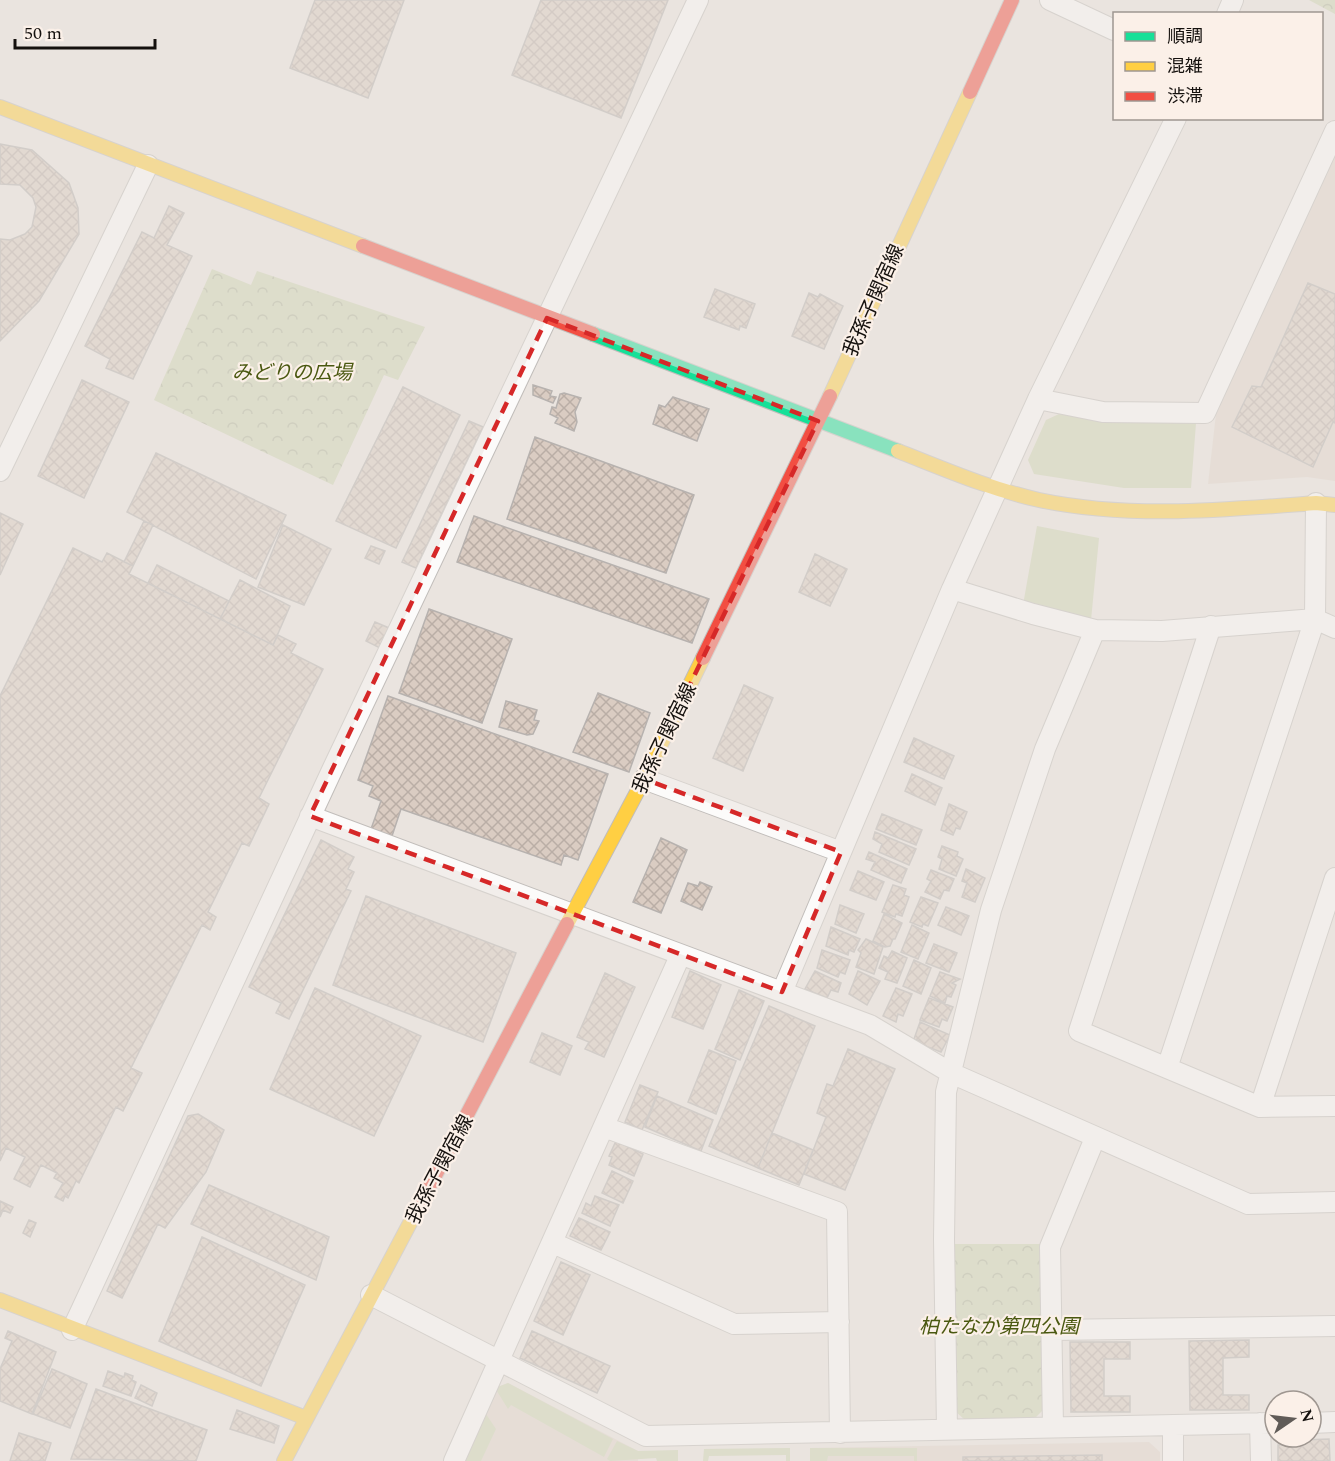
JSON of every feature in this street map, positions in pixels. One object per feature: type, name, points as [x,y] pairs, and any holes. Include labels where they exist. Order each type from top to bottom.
[{"type":"street","points":[[72,1330],[310,816],[698,0]]},
{"type":"street","name":"我孫子関宿線","points":[[284,1461],[644,779],[818,421],[1012,0]]},
{"type":"street","points":[[1050,0],[1113,30]]},
{"type":"street","points":[[0,107],[547,318],[997,489],[1036,501],[1120,513],[1203,512],[1325,504],[1315,619],[1167,1068]]},
{"type":"street","points":[[782,992],[952,589],[997,489],[1038,399],[1175,120]]},
{"type":"street","points":[[1038,399],[1103,412],[1205,413],[1335,131]]},
{"type":"street","points":[[0,471],[148,165]]},
{"type":"street","points":[[952,589],[1095,630],[1162,631],[1315,619],[1335,628]]},
{"type":"street","points":[[1210,626],[1079,1031],[1260,1107],[1335,1106]]},
{"type":"street","points":[[947,1429],[944,1239],[946,1092],[991,910],[1045,749],[1095,630]]},
{"type":"street","points":[[644,779],[841,852]]},
{"type":"street","points":[[310,816],[870,1025],[951,1073],[1248,1204],[1335,1202]]},
{"type":"street","points":[[1260,1107],[1335,878]]},
{"type":"street","points":[[454,1461],[680,956]]},
{"type":"street","points":[[604,1127],[837,1212],[840,1432]]},
{"type":"street","points":[[1053,1427],[1050,1247],[1095,1138]]},
{"type":"street","points":[[553,1243],[734,1324],[839,1322]]},
{"type":"street","points":[[371,1295],[646,1436],[1263,1423]]},
{"type":"street","points":[[0,1300],[72,1330],[306,1418]]},
{"type":"street","points":[[1051,1330],[1335,1326]]},
{"type":"street","points":[[1173,1425],[1173,1461]]},
{"type":"highlighted area","points":[[547,318],[818,421],[644,779],[841,852],[782,992],[310,816]]},
{"type":"shaded area","points":[[1335,147],[1335,481],[1307,477],[1208,484],[1216,414]]},
{"type":"shaded area","points":[[508,1383],[638,1451],[638,1461],[462,1461],[495,1388]]},
{"type":"shaded area","points":[[1149,1442],[1160,1452],[1160,1461],[810,1461],[810,1448]]},
{"type":"green space","points":[[1309,0],[1335,0],[1335,14]]},
{"type":"green space","name":"みどりの広場","points":[[212,269],[251,285],[257,271],[425,327],[398,380],[384,375],[333,485],[154,400]]},
{"type":"green space","points":[[1059,414],[1102,420],[1196,423],[1191,488],[1124,488],[1034,474],[1028,460],[1046,420]]},
{"type":"green space","points":[[1037,526],[1099,538],[1091,620],[1023,605]]},
{"type":"green space","name":"柏たなか第四公園","points":[[952,1244],[1043,1244],[1045,1408],[1034,1419],[965,1420],[954,1410]]},
{"type":"green space","points":[[508,1383],[613,1439],[604,1457],[511,1405],[508,1409],[495,1388]]},
{"type":"green space","points":[[484,1411],[496,1429],[481,1461],[462,1461]]},
{"type":"green space","points":[[617,1441],[638,1451],[678,1450],[678,1461],[657,1461],[656,1458],[610,1461],[607,1459]]},
{"type":"green space","points":[[790,1448],[790,1461],[786,1461],[786,1455],[709,1456],[708,1461],[703,1461],[704,1449]]},
{"type":"green space","points":[[810,1448],[917,1448],[917,1461],[914,1461],[914,1456],[828,1456],[827,1461],[810,1461]]},
{"type":"building","points":[[315,0],[404,0],[368,98],[290,68]]},
{"type":"building","points":[[541,0],[668,0],[621,118],[512,75]]},
{"type":"building","points":[[0,144],[32,150],[69,183],[78,208],[79,234],[39,301],[0,341],[0,239],[10,240],[25,234],[32,227],[36,207],[33,198],[20,185],[0,184]]},
{"type":"building","points":[[169,206],[184,213],[167,245],[192,256],[133,379],[106,368],[110,359],[85,346],[142,232],[154,238]]},
{"type":"building","points":[[1308,283],[1335,294],[1335,423],[1333,422],[1313,467],[1232,427],[1252,386],[1261,387]]},
{"type":"building","points":[[715,289],[755,304],[746,328],[740,326],[739,330],[704,317]]},
{"type":"building","points":[[809,293],[818,297],[820,294],[843,306],[824,349],[792,336]]},
{"type":"building","points":[[82,380],[129,402],[84,498],[38,476]]},
{"type":"building","points":[[533,385],[552,391],[550,396],[556,397],[553,403],[533,395]]},
{"type":"building","points":[[403,387],[460,415],[396,548],[336,521]]},
{"type":"building","points":[[560,394],[581,398],[575,412],[577,422],[574,431],[555,423],[558,418],[550,414],[552,407],[556,408]]},
{"type":"building","points":[[673,397],[709,409],[697,441],[653,424],[659,405],[665,407]]},
{"type":"building","points":[[469,421],[483,427],[416,568],[402,562]]},
{"type":"building","points":[[535,437],[694,495],[666,573],[507,519]]},
{"type":"building","points":[[156,453],[286,515],[256,579],[127,512]]},
{"type":"building","points":[[0,513],[23,524],[0,575]]},
{"type":"building","points":[[474,516],[709,599],[692,643],[457,562]]},
{"type":"building","points":[[144,521],[153,525],[133,566],[124,562]]},
{"type":"building","points":[[283,525],[331,549],[304,605],[258,587]]},
{"type":"building","points":[[371,546],[385,551],[379,564],[365,558]]},
{"type":"building","points":[[73,548],[102,562],[107,553],[133,566],[129,574],[273,645],[278,635],[296,644],[291,653],[323,669],[259,798],[269,804],[249,846],[242,843],[208,912],[216,917],[210,930],[202,925],[131,1068],[142,1073],[123,1111],[116,1107],[79,1183],[76,1181],[68,1198],[65,1196],[63,1201],[55,1197],[63,1183],[54,1178],[57,1173],[41,1165],[30,1187],[14,1179],[25,1157],[6,1148],[0,1161],[0,696]]},
{"type":"building","points":[[815,554],[847,569],[830,606],[799,592]]},
{"type":"building","points":[[157,565],[229,601],[220,619],[148,583]]},
{"type":"building","points":[[240,580],[290,606],[273,645],[220,619]]},
{"type":"building","points":[[429,609],[512,639],[482,723],[399,693]]},
{"type":"building","points":[[375,622],[389,628],[380,648],[366,641]]},
{"type":"building","points":[[744,685],[773,698],[743,771],[713,758]]},
{"type":"building","points":[[598,693],[650,713],[629,772],[573,752]]},
{"type":"building","points":[[388,696],[608,774],[578,860],[564,855],[561,865],[401,809],[392,836],[371,829],[381,801],[369,796],[373,786],[358,780]]},
{"type":"building","points":[[506,701],[537,710],[534,720],[539,721],[533,734],[527,735],[499,727]]},
{"type":"building","points":[[914,738],[954,756],[944,779],[904,762]]},
{"type":"building","points":[[912,774],[942,788],[935,805],[905,791]]},
{"type":"building","points":[[949,804],[967,812],[960,829],[956,828],[953,835],[941,830]]},
{"type":"building","points":[[882,814],[922,830],[916,845],[876,829]]},
{"type":"building","points":[[875,832],[916,849],[909,865],[879,852],[882,844],[873,839]]},
{"type":"building","points":[[661,838],[687,850],[661,913],[633,902]]},
{"type":"building","points":[[321,840],[354,857],[348,869],[354,872],[346,889],[351,891],[289,1019],[276,1013],[281,1003],[249,987]]},
{"type":"building","points":[[942,846],[958,852],[957,856],[963,859],[956,876],[939,869],[942,859],[938,857]]},
{"type":"building","points":[[869,852],[907,869],[901,883],[871,870],[875,862],[866,859]]},
{"type":"building","points":[[966,869],[985,878],[975,902],[962,897],[967,883],[962,881]]},
{"type":"building","points":[[931,870],[954,879],[949,891],[944,890],[940,899],[925,892],[931,881],[927,879]]},
{"type":"building","points":[[858,871],[884,882],[876,900],[850,890]]},
{"type":"building","points":[[700,882],[712,887],[702,910],[681,901],[688,883],[698,886]]},
{"type":"building","points":[[893,885],[906,889],[904,895],[909,897],[902,916],[896,914],[895,917],[882,912]]},
{"type":"building","points":[[366,896],[516,953],[483,1042],[333,985]]},
{"type":"building","points":[[921,897],[938,903],[928,926],[923,924],[922,927],[910,922]]},
{"type":"building","points":[[840,905],[864,914],[856,933],[835,924]]},
{"type":"building","points":[[946,907],[969,916],[961,935],[938,925]]},
{"type":"building","points":[[884,914],[902,923],[895,939],[890,946],[885,947],[873,941]]},
{"type":"building","points":[[912,925],[929,933],[918,959],[901,952]]},
{"type":"building","points":[[831,927],[860,939],[854,952],[849,950],[848,955],[826,946]]},
{"type":"building","points":[[866,939],[883,947],[874,974],[856,967],[861,953],[858,950]]},
{"type":"building","points":[[934,944],[957,953],[949,972],[926,963]]},
{"type":"building","points":[[822,950],[850,960],[845,974],[840,972],[838,977],[817,968]]},
{"type":"building","points":[[892,951],[907,958],[897,983],[885,979],[888,972],[879,968],[884,956],[888,958]]},
{"type":"building","points":[[914,960],[931,968],[921,994],[903,986]]},
{"type":"building","points":[[690,971],[721,985],[703,1029],[672,1017]]},
{"type":"building","points":[[815,971],[841,983],[838,992],[831,990],[827,998],[805,989]]},
{"type":"building","points":[[858,971],[880,981],[867,1005],[849,994]]},
{"type":"building","points":[[940,972],[960,979],[952,983],[956,985],[951,997],[947,996],[945,1003],[930,996]]},
{"type":"building","points":[[605,973],[635,987],[604,1057],[585,1049],[589,1042],[577,1037]]},
{"type":"building","points":[[315,988],[421,1036],[374,1136],[270,1089]]},
{"type":"building","points":[[896,988],[912,994],[903,1016],[898,1014],[896,1022],[883,1016]]},
{"type":"building","points":[[739,990],[764,1001],[740,1060],[715,1049]]},
{"type":"building","points":[[929,998],[953,1007],[947,1021],[942,1019],[939,1027],[920,1020]]},
{"type":"building","points":[[769,1006],[815,1026],[758,1168],[709,1146]]},
{"type":"building","points":[[920,1022],[950,1035],[941,1052],[920,1044],[920,1041],[914,1039]]},
{"type":"building","points":[[542,1033],[572,1046],[560,1075],[530,1062]]},
{"type":"building","points":[[848,1049],[895,1069],[845,1190],[804,1174],[826,1117],[817,1113],[822,1098],[827,1084],[833,1086]]},
{"type":"building","points":[[709,1050],[736,1061],[716,1114],[688,1102]]},
{"type":"building","points":[[640,1085],[658,1092],[642,1130],[625,1122]]},
{"type":"building","points":[[657,1096],[713,1120],[701,1151],[645,1127]]},
{"type":"building","points":[[198,1114],[224,1130],[206,1172],[165,1228],[158,1224],[122,1298],[107,1291],[188,1116]]},
{"type":"building","points":[[772,1133],[813,1150],[799,1185],[758,1168]]},
{"type":"building","points":[[616,1141],[643,1154],[634,1176],[609,1165],[612,1157],[609,1156]]},
{"type":"building","points":[[612,1171],[633,1181],[623,1203],[602,1193]]},
{"type":"building","points":[[209,1185],[329,1237],[316,1280],[191,1224]]},
{"type":"building","points":[[595,1196],[619,1205],[610,1226],[582,1213],[586,1203],[591,1206]]},
{"type":"building","points":[[0,1201],[13,1207],[10,1213],[3,1210],[0,1217]]},
{"type":"building","points":[[579,1218],[610,1232],[601,1250],[570,1236]]},
{"type":"building","points":[[29,1220],[36,1223],[30,1237],[23,1233]]},
{"type":"building","points":[[202,1237],[305,1285],[261,1386],[159,1341]]},
{"type":"building","points":[[561,1262],[590,1275],[563,1335],[534,1321]]},
{"type":"building","points":[[8,1331],[56,1352],[32,1414],[0,1401],[0,1369],[12,1341],[5,1338]]},
{"type":"building","points":[[532,1331],[610,1366],[597,1393],[520,1358]]},
{"type":"building","points":[[1249,1340],[1249,1357],[1223,1358],[1223,1395],[1249,1395],[1249,1410],[1190,1410],[1189,1341]]},
{"type":"building","points":[[1070,1342],[1130,1342],[1130,1359],[1104,1359],[1104,1396],[1130,1396],[1130,1412],[1071,1412]]},
{"type":"building","points":[[52,1369],[87,1384],[70,1428],[33,1414]]},
{"type":"building","points":[[108,1371],[124,1377],[125,1373],[133,1376],[132,1380],[136,1382],[131,1396],[103,1386]]},
{"type":"building","points":[[141,1385],[157,1393],[152,1406],[135,1398]]},
{"type":"building","points":[[96,1389],[207,1430],[196,1461],[71,1459]]},
{"type":"building","points":[[237,1410],[279,1426],[274,1443],[230,1429]]},
{"type":"building","points":[[19,1433],[51,1443],[45,1461],[10,1461]]},
{"type":"building","points":[[1323,1439],[1329,1439],[1330,1461],[1278,1461],[1278,1449],[1323,1449]]},
{"type":"building","points":[[1102,1455],[1102,1461],[963,1461],[963,1457]]},
{"type":"traffic: fast","points":[[593,334],[898,451]]},
{"type":"traffic: slow","points":[[830,396],[970,92]]},
{"type":"traffic: slow","points":[[0,107],[363,246]]},
{"type":"traffic: slow","points":[[898,451],[1003,490],[1039,500],[1074,506],[1177,511],[1316,503],[1335,505]]},
{"type":"traffic: slow","points":[[567,924],[644,779],[703,658]]},
{"type":"traffic: slow","points":[[284,1461],[419,1206]]},
{"type":"traffic: slow","points":[[0,1300],[306,1418]]},
{"type":"traffic: jam","points":[[970,92],[1012,0]]},
{"type":"traffic: jam","points":[[363,246],[593,334]]},
{"type":"traffic: jam","points":[[703,658],[830,396]]},
{"type":"traffic: jam","points":[[419,1206],[567,924]]}]
